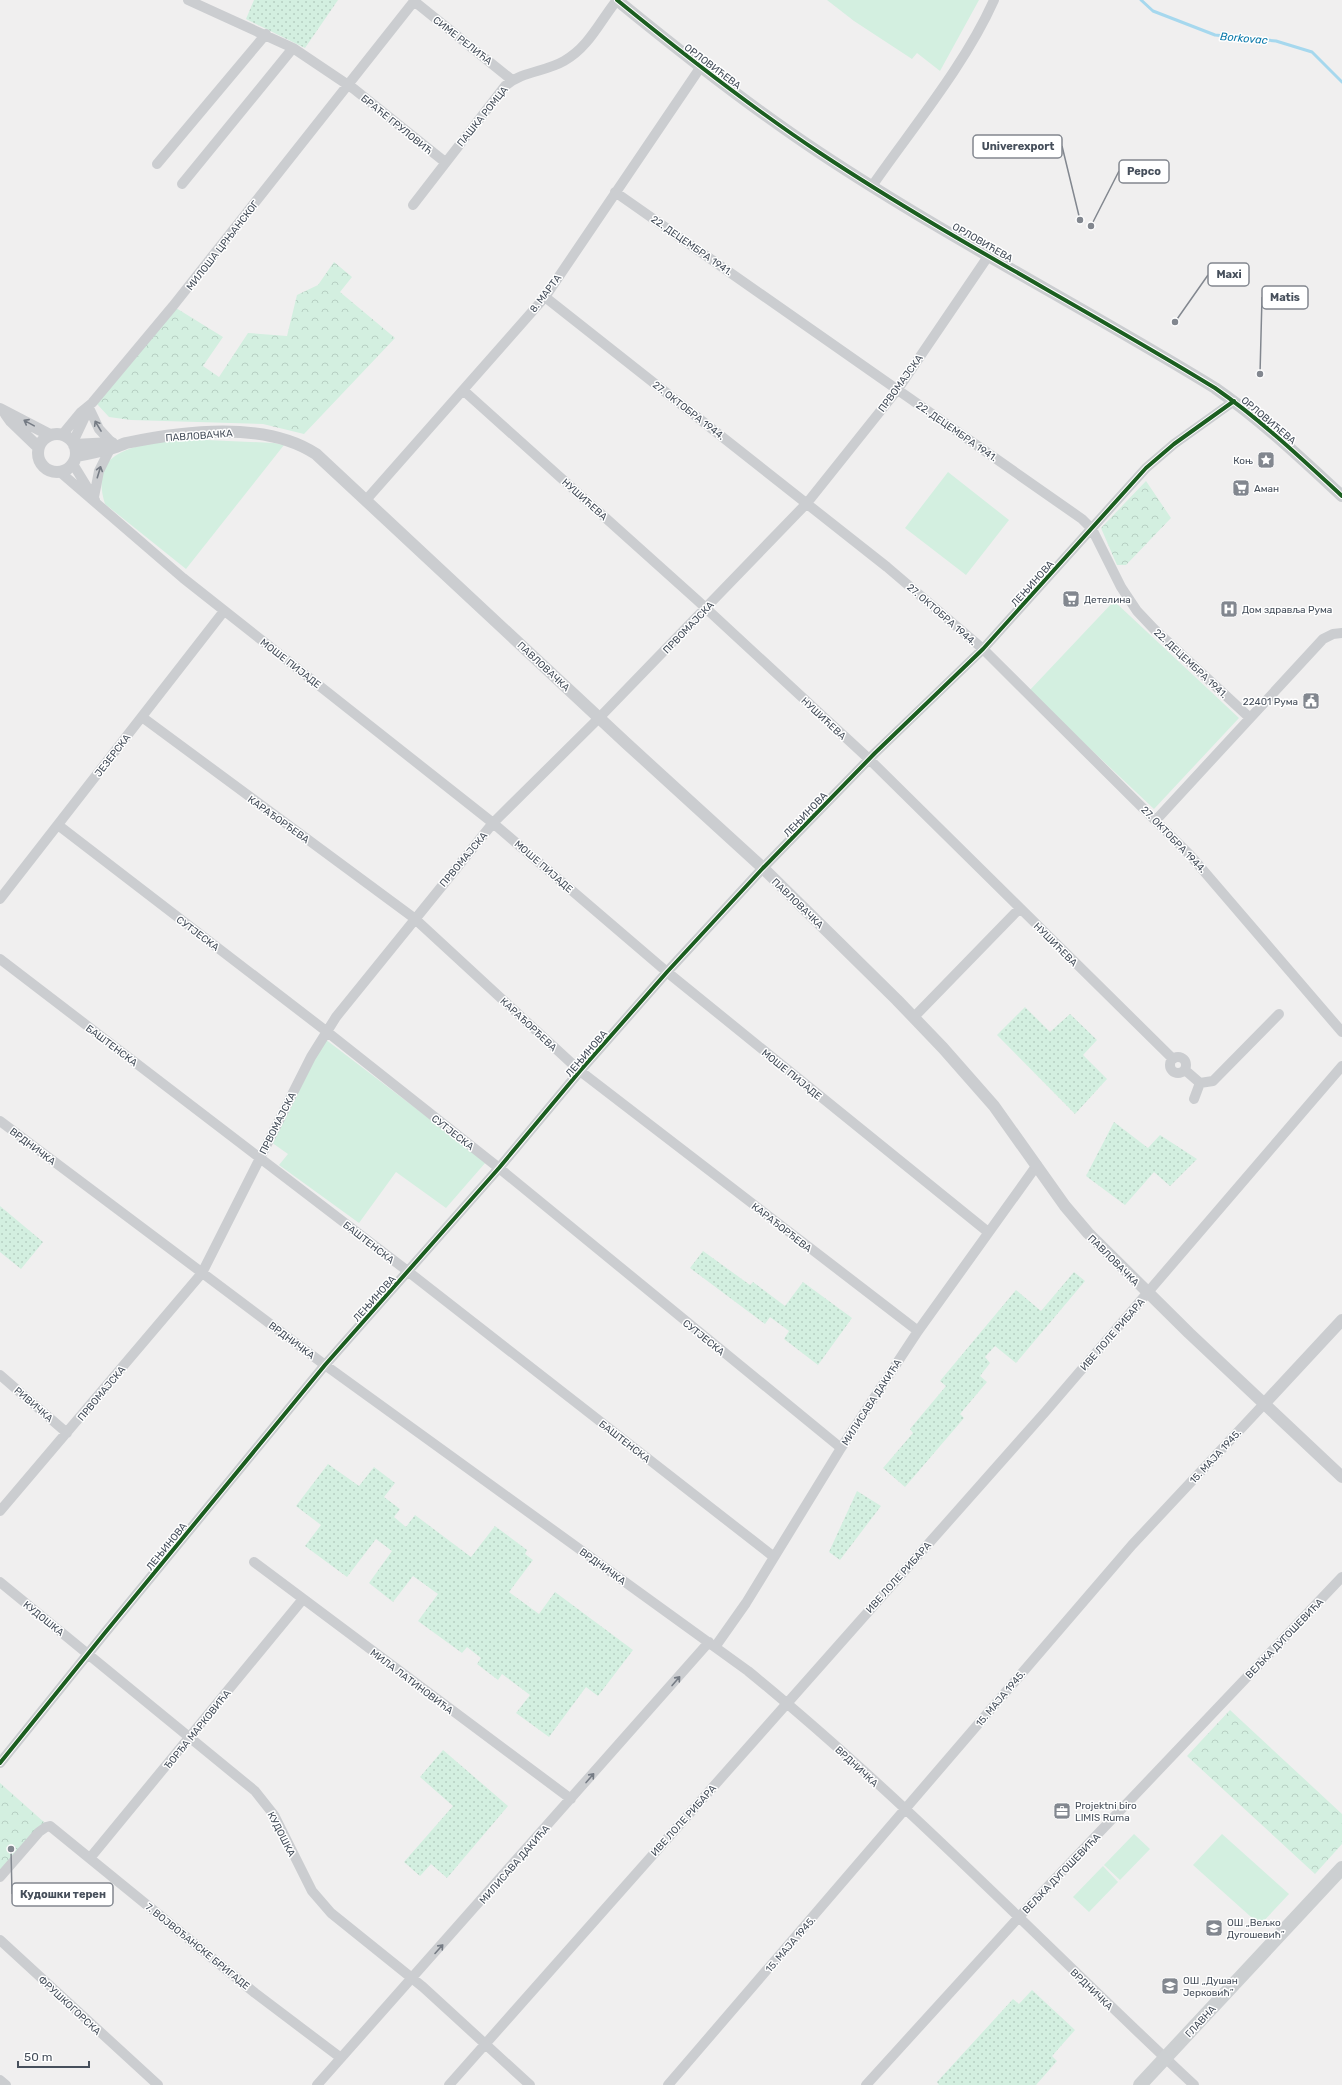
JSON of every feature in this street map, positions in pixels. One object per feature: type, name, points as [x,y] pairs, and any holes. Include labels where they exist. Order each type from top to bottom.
[{"type":"main road","name":"ГЛАВНА","points":[[1140,2085],[1342,1868]]},
{"type":"street","points":[[188,0],[266,34],[294,48],[349,85]]},
{"type":"street","name":"ОРЛОВИЋЕВА","points":[[617,0],[700,68],[790,133],[872,186],[1156,352],[1234,401],[1280,439],[1342,496]]},
{"type":"street","name":"ПАШКА РОМЦА","points":[[413,205],[445,162],[512,80],[562,62],[575,54],[587,42],[617,0]]},
{"type":"street","points":[[872,186],[950,76],[988,15],[994,0]]},
{"type":"street","name":"СИМЕ РЕЛИЋА","points":[[414,1],[512,80]]},
{"type":"street","name":"МИЛОША ЦРЊАНСКОГ","points":[[74,452],[91,406],[173,307],[414,1]]},
{"type":"street","points":[[157,164],[266,34]]},
{"type":"street","points":[[182,184],[294,48]]},
{"type":"street","name":"8. МАРТА","points":[[366,500],[545,296],[700,68]]},
{"type":"street","name":"БРАЋЕ ГРУЛОВИЋ","points":[[349,85],[445,162]]},
{"type":"street","name":"22. ДЕЦЕМБРА 1941.","points":[[615,192],[1078,515],[1092,529],[1121,587],[1137,611],[1154,629],[1250,718]]},
{"type":"street","name":"ПРВОМАЈСКА","points":[[0,1511],[202,1273],[259,1157],[326,1031],[414,918],[493,823],[599,718],[807,503],[898,389],[989,255]]},
{"type":"street","name":"27. ОКТОБРА 1944.","points":[[545,296],[887,566],[983,649],[1156,820],[1218,887],[1342,1032]]},
{"type":"street","name":"НУШИЋЕВА","points":[[463,390],[706,608],[869,759],[1172,1059],[1178,1056],[1184,1058],[1187,1064],[1185,1070],[1200,1083]]},
{"type":"street","name":"ЛЕЊИНОВА","points":[[0,1764],[88,1654],[325,1365],[499,1168],[580,1071],[667,972],[763,868],[869,759],[983,649],[1146,468],[1174,444],[1234,401]]},
{"type":"street","points":[[91,406],[99,429],[114,446],[99,471],[95,500]]},
{"type":"street","name":"МИЛОША ЦРЊАНСКОГ","points":[[56,435],[81,412],[91,406]]},
{"type":"street","points":[[3,411],[56,435],[74,452]]},
{"type":"street","points":[[3,411],[11,421],[38,447]]},
{"type":"street","name":"ПАВЛОВАЧКА","points":[[60,472],[74,452],[184,434],[219,432],[281,438],[305,447],[316,454],[599,718],[763,868],[914,1017],[994,1106],[1076,1221],[1264,1404],[1342,1477]]},
{"type":"street","points":[[56,435],[43,440],[38,447],[38,459],[44,468],[54,473],[60,472]]},
{"type":"street","name":"МОШЕ ПИЈАДЕ","points":[[74,452],[95,500]]},
{"type":"street","name":"МОШЕ ПИЈАДЕ","points":[[60,472],[95,500],[133,537],[493,823],[667,972],[988,1232]]},
{"type":"street","name":"ЈЕЗЕРСКА","points":[[0,899],[224,610]]},
{"type":"street","points":[[1156,820],[1323,639],[1334,634],[1342,633]]},
{"type":"street","name":"КАРАЂОРЂЕВА","points":[[142,717],[414,918],[580,1071],[918,1331]]},
{"type":"street","name":"СУТЈЕСКА","points":[[58,825],[326,1031],[499,1168],[841,1448]]},
{"type":"street","points":[[914,1017],[1020,908]]},
{"type":"street","name":"БАШТЕНСКА","points":[[0,959],[408,1272],[774,1557]]},
{"type":"street","points":[[1194,1099],[1200,1083],[1214,1081],[1279,1014]]},
{"type":"street","name":"ИВЕ ЛОЛЕ РИБАРА","points":[[449,2085],[1046,1411],[1342,1066]]},
{"type":"street","name":"ВРДНИЧКА","points":[[0,1121],[325,1365],[712,1644],[787,1702],[906,1810],[1194,2085]]},
{"type":"street","name":"МИЛИСАВА ДАКИЋА","points":[[317,2085],[571,1799],[712,1644],[746,1603],[841,1448],[918,1331],[1037,1165]]},
{"type":"street","name":"15. МАЈА 1945.","points":[[668,2085],[906,1810],[1132,1545],[1342,1320]]},
{"type":"street","name":"РИВИЧКА","points":[[0,1375],[67,1433]]},
{"type":"street","name":"МИЛА ЛАТИНОВИЋА","points":[[254,1562],[571,1799]]},
{"type":"street","name":"ВЕЉКА ДУГОШЕВИЋА","points":[[866,2085],[1018,1918],[1342,1577]]},
{"type":"street","name":"КУДОШКА","points":[[0,1582],[255,1791],[265,1802],[282,1831],[310,1887],[331,1913],[413,1978],[530,2085]]},
{"type":"street","name":"ЂОРЂА МАРКОВИЋА","points":[[90,1858],[191,1738],[303,1599]]},
{"type":"street","name":"7. ВОЈВОЂАНСКЕ БРИГАДЕ","points":[[0,1877],[39,1832],[50,1826],[255,1993],[341,2058]]},
{"type":"street","name":"ФРУШКОГОРСКА","points":[[0,1940],[158,2085]]},
{"type":"street","points":[[0,2080],[6,2085]]},
{"type":"green space","points":[[254,0],[338,0],[305,48],[246,19]]},
{"type":"green space","points":[[827,0],[979,0],[940,71],[917,53],[912,59],[854,21]]},
{"type":"green space","points":[[334,262],[352,277],[340,292],[395,338],[304,434],[263,424],[131,420],[109,417],[97,404],[176,308],[223,337],[203,366],[219,377],[248,333],[287,336],[297,295],[318,285]]},
{"type":"green space","points":[[184,439],[274,443],[284,445],[186,569],[105,504],[102,485],[104,470],[111,460],[122,452],[136,447]]},
{"type":"green space","points":[[948,472],[1009,520],[966,575],[905,528]]},
{"type":"green space","points":[[1146,481],[1171,518],[1126,565],[1117,565],[1101,528]]},
{"type":"green space","points":[[1114,601],[1239,718],[1154,809],[1029,691]]},
{"type":"green space","points":[[1025,1007],[1050,1032],[1070,1014],[1097,1040],[1083,1055],[1107,1079],[1075,1114],[997,1035]]},
{"type":"green space","points":[[325,1039],[486,1162],[446,1208],[396,1172],[359,1223],[279,1165],[288,1154],[271,1142]]},
{"type":"green space","points":[[1114,1122],[1148,1148],[1160,1135],[1197,1159],[1170,1186],[1154,1172],[1125,1205],[1086,1176]]},
{"type":"green space","points":[[0,1206],[43,1242],[21,1269],[0,1252]]},
{"type":"green space","points":[[703,1251],[750,1285],[753,1282],[785,1306],[803,1282],[852,1318],[818,1365],[784,1339],[789,1331],[770,1317],[765,1324],[690,1268]]},
{"type":"green space","points":[[1074,1272],[1085,1281],[1016,1363],[995,1346],[985,1357],[990,1363],[980,1376],[987,1382],[960,1414],[964,1418],[905,1487],[883,1468],[913,1433],[910,1429],[946,1386],[940,1381],[1016,1290],[1041,1311]]},
{"type":"green space","points":[[328,1464],[359,1486],[374,1467],[395,1483],[384,1497],[400,1509],[394,1517],[406,1527],[415,1515],[471,1557],[495,1526],[527,1550],[525,1554],[533,1560],[509,1592],[539,1614],[555,1592],[633,1650],[598,1696],[586,1687],[549,1737],[516,1713],[530,1695],[502,1674],[498,1680],[477,1664],[481,1658],[467,1647],[462,1653],[418,1621],[438,1594],[413,1576],[393,1602],[369,1583],[392,1551],[376,1539],[347,1577],[305,1546],[321,1525],[296,1506]]},
{"type":"green space","points":[[857,1491],[881,1506],[840,1560],[829,1552]]},
{"type":"green space","points":[[1230,1710],[1342,1814],[1342,1844],[1315,1874],[1187,1756]]},
{"type":"green space","points":[[443,1750],[508,1806],[447,1878],[431,1864],[420,1876],[404,1862],[453,1806],[420,1777]]},
{"type":"green space","points":[[0,1783],[45,1823],[0,1876]]},
{"type":"green space","points":[[1134,1834],[1150,1849],[1120,1880],[1104,1865]]},
{"type":"green space","points":[[1222,1834],[1289,1894],[1260,1925],[1193,1865]]},
{"type":"green space","points":[[1103,1866],[1118,1882],[1089,1912],[1073,1897]]},
{"type":"green space","points":[[1032,1990],[1075,2030],[1052,2056],[1057,2061],[1036,2085],[939,2085],[937,2082],[1013,1999],[1019,2004]]},
{"type":"waterway","name":"Borkovac","points":[[1141,0],[1153,11],[1215,35],[1276,41],[1312,52],[1342,82]]},
{"type":"cycle path","points":[[617,0],[717,79],[820,153],[967,244],[1166,358],[1215,388],[1265,426],[1342,496]]},
{"type":"cycle path","points":[[0,1763],[325,1365],[499,1168],[580,1071],[667,972],[763,868],[875,753],[983,649],[1146,468],[1174,444],[1234,401]]},
{"type":"place","name":"Univerexport","points":[[1080,220]]},
{"type":"place","name":"Pepco","points":[[1091,226]]},
{"type":"place","name":"Maxi","points":[[1175,322]]},
{"type":"place","name":"Matis","points":[[1260,374]]},
{"type":"place","name":"Коњ","points":[[1266,460]]},
{"type":"place","name":"Аман","points":[[1241,488]]},
{"type":"place","name":"Детелина","points":[[1071,599]]},
{"type":"place","name":"Дом здравља Рума","points":[[1229,609]]},
{"type":"place","name":"22401 Рума","points":[[1311,701]]},
{"type":"place","name":"Projektni biro LIMIS Ruma","points":[[1062,1811]]},
{"type":"place","name":"Кудошки терен","points":[[11,1849]]},
{"type":"place","name":"ОШ „Вељко Дугошевић”","points":[[1214,1928]]},
{"type":"place","name":"ОШ „Душан Јерковић”","points":[[1170,1986]]}]
